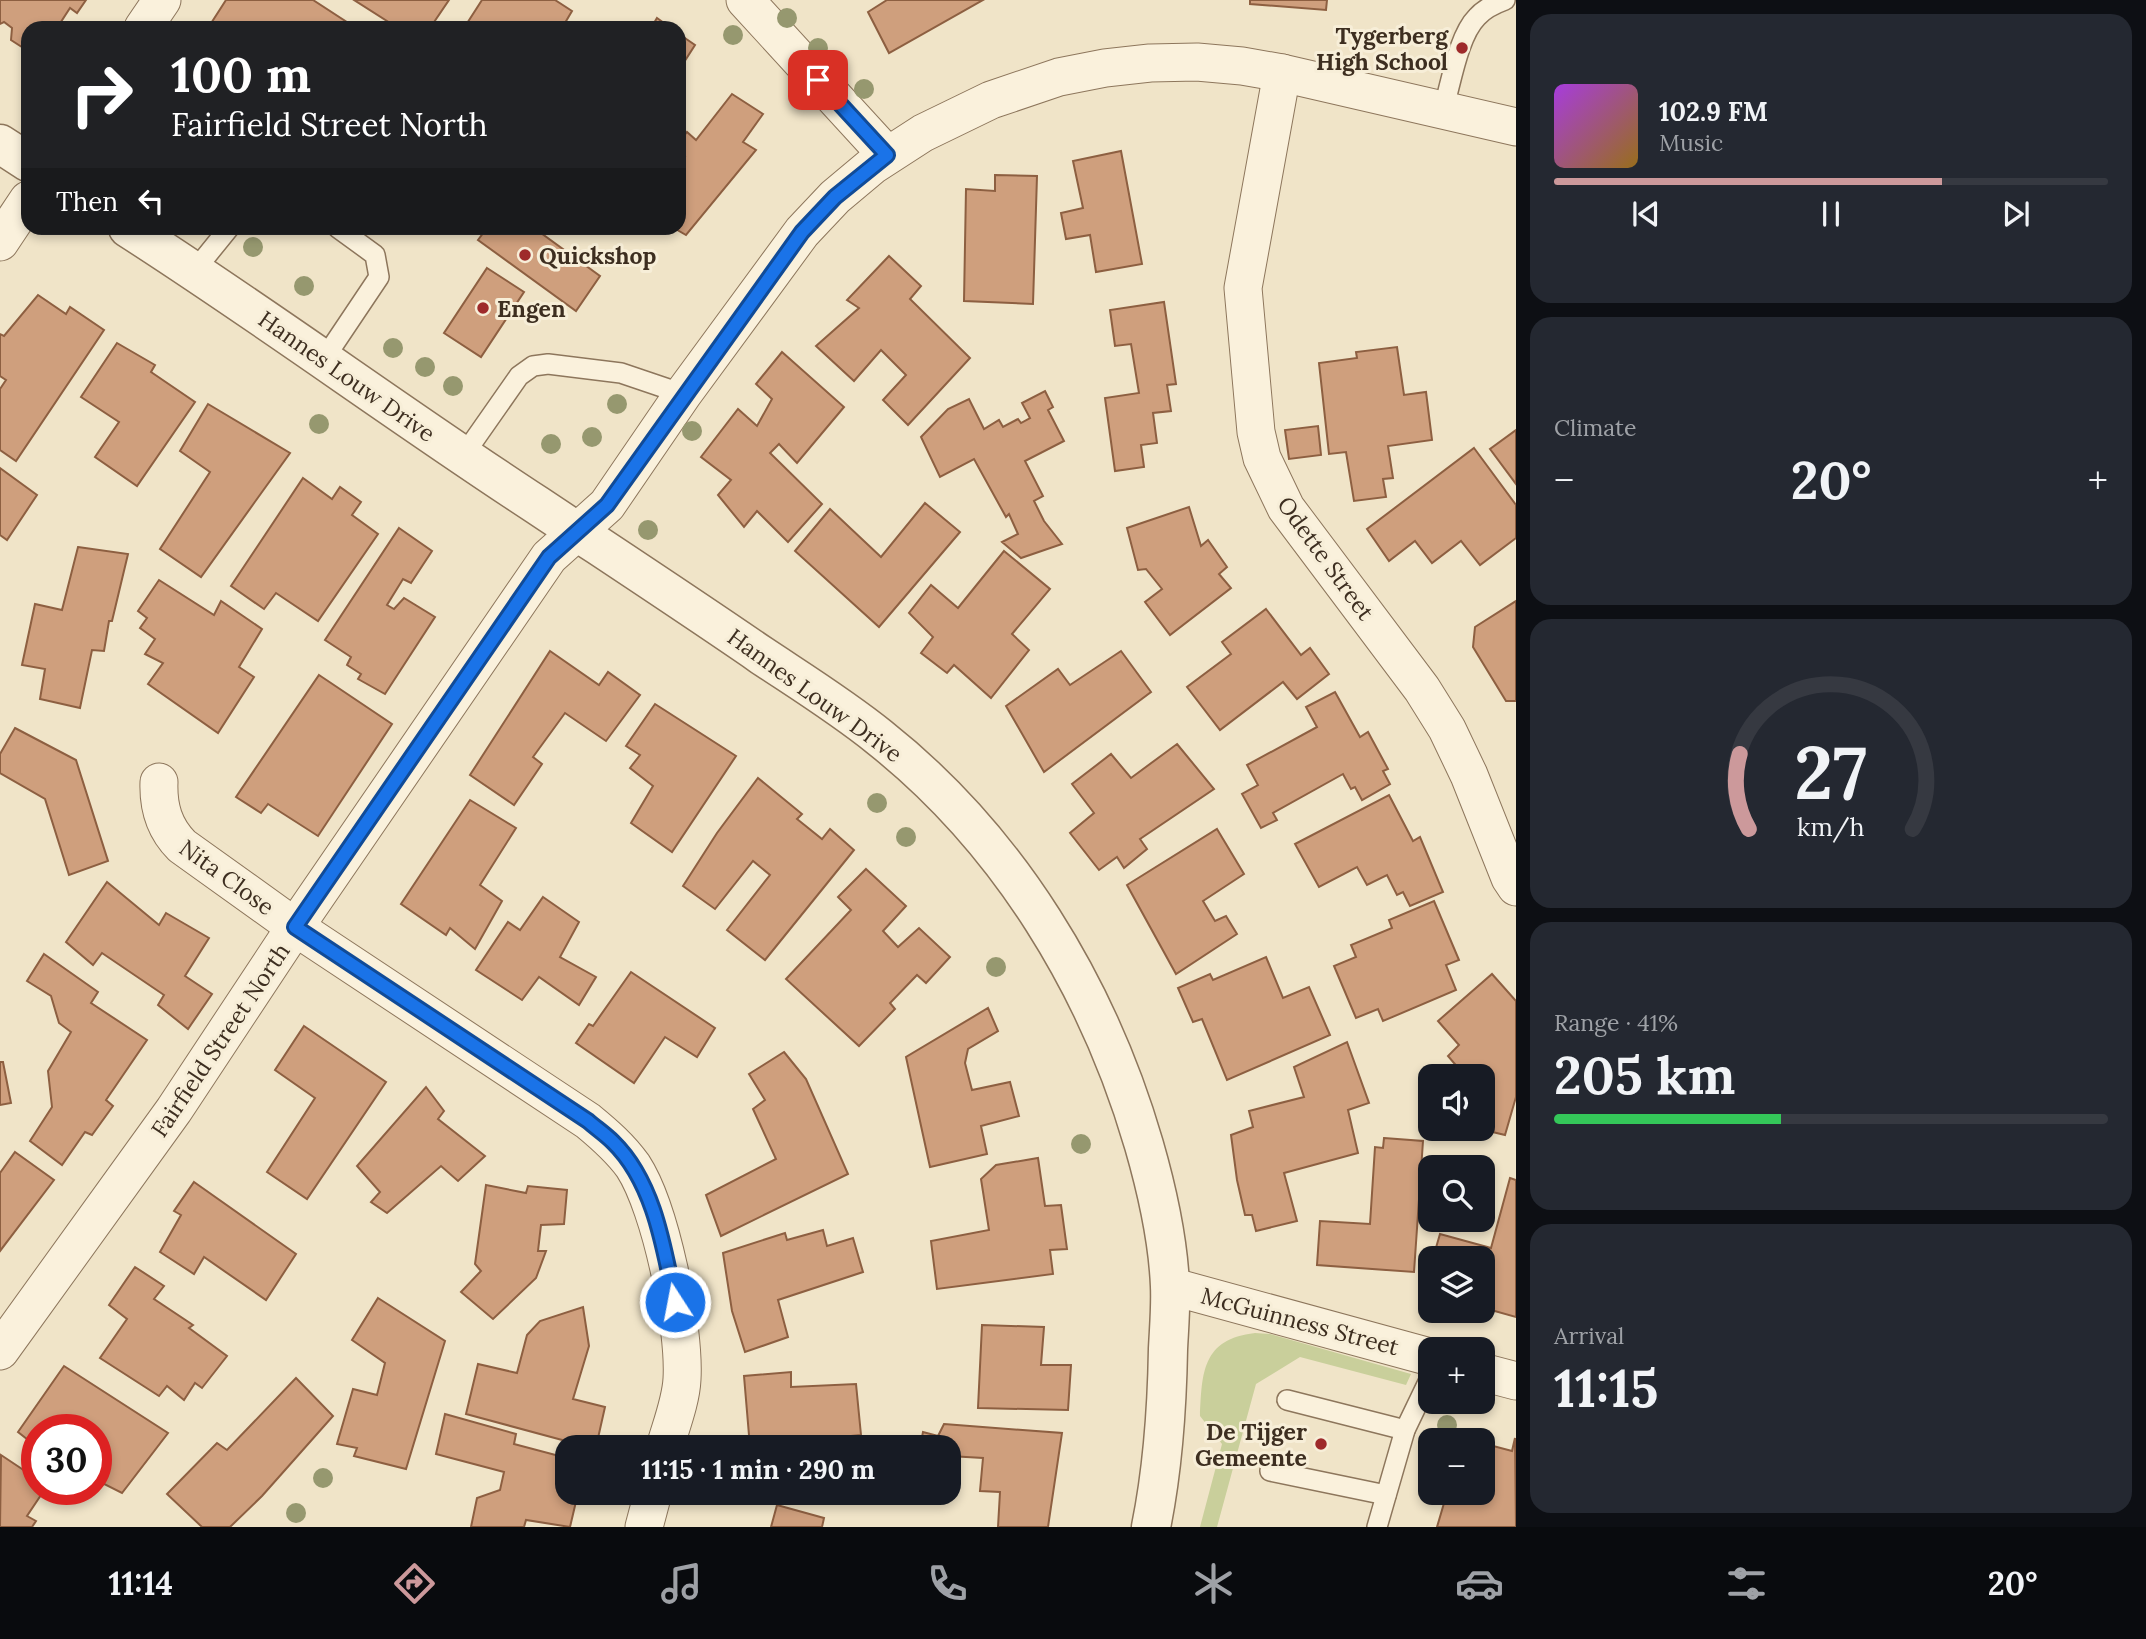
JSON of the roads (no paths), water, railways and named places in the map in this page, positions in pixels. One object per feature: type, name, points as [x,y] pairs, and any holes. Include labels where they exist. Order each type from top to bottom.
[{"type":"street","points":[[148,21],[162,0]]},
{"type":"street","points":[[746,0],[887,155]]},
{"type":"street","name":"Fairfield Street North","points":[[0,1351],[174,1110],[295,927],[549,557],[607,505],[683,394],[802,232],[835,197],[887,155],[923,133],[991,100],[1059,77],[1150,63],[1208,63],[1282,73],[1516,127]]},
{"type":"street","name":"Odette Street","points":[[1282,73],[1243,288],[1256,432],[1262,458],[1286,508],[1422,689],[1447,729],[1516,887]]},
{"type":"street","points":[[0,144],[21,158]]},
{"type":"street","points":[[0,242],[21,211]]},
{"type":"street","name":"Hannes Louw Drive","points":[[139,235],[195,270],[463,456],[880,737],[938,790],[990,847],[1034,905],[1073,970],[1106,1036],[1130,1098],[1157,1192],[1170,1286],[1165,1419],[1158,1486],[1150,1527]]},
{"type":"street","name":"Nita Close","points":[[159,782],[159,800],[164,820],[172,837],[182,846],[295,927],[588,1121],[614,1142],[634,1168],[647,1195],[667,1263],[680,1336],[682,1381],[668,1435]]},
{"type":"street","name":"McGuinness Street","points":[[1170,1286],[1418,1354]]},
{"type":"street","points":[[1495,1375],[1516,1381]]},
{"type":"street","points":[[645,1527],[650,1505]]},
{"type":"lane","points":[[1443,110],[1466,33],[1475,18],[1487,8],[1505,0]]},
{"type":"lane","points":[[195,270],[223,235]]},
{"type":"lane","points":[[324,359],[380,277],[375,255],[348,235]]},
{"type":"lane","points":[[463,456],[519,376],[533,366],[548,363],[621,373],[683,394]]},
{"type":"lane","points":[[1287,1400],[1405,1430]]},
{"type":"lane","points":[[1377,1527],[1405,1430],[1418,1403]]},
{"type":"lane","points":[[1270,1471],[1386,1495]]},
{"type":"place","name":"Tygerberg High School","points":[[1462,48]]},
{"type":"place","name":"Quickshop","points":[[525,255]]},
{"type":"place","name":"Engen","points":[[483,308]]},
{"type":"place","name":"De Tijger Gemeente","points":[[1321,1444]]}]
